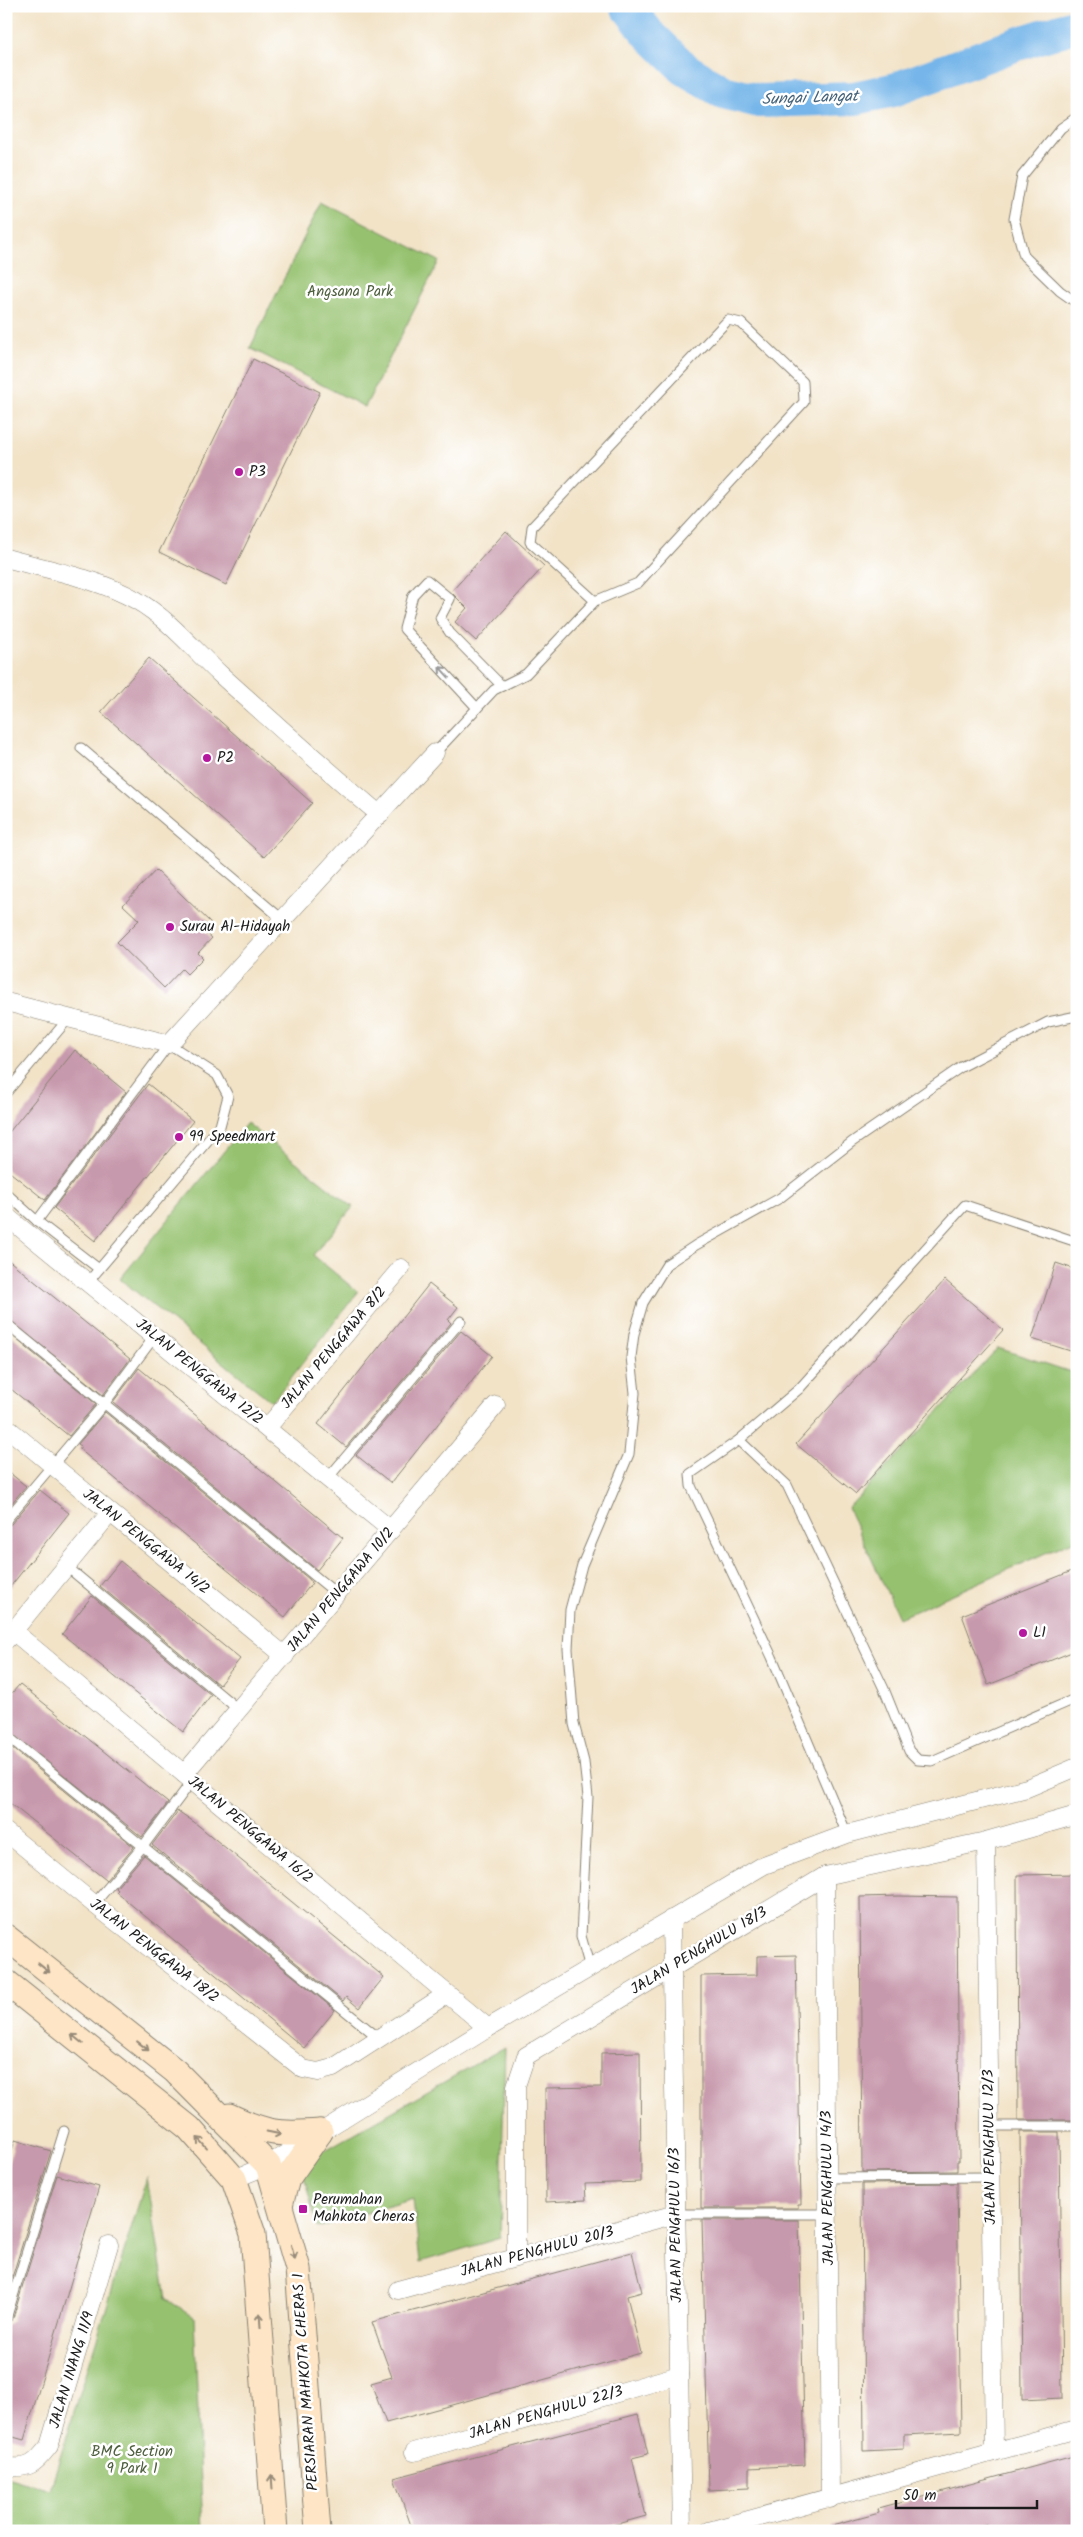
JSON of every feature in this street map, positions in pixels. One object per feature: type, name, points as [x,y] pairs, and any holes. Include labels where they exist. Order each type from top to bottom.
[{"type":"main road","name":"PERSIARAN MAHKOTA CHERAS 1","points":[[6,1937],[175,2071],[268,2165],[298,2269],[318,2531]]},
{"type":"main road","points":[[6,1982],[189,2128],[234,2179],[253,2234],[275,2531]]},
{"type":"main road","points":[[213,2108],[258,2129],[283,2134],[320,2132]]},
{"type":"main road","points":[[280,2205],[287,2179],[320,2132]]},
{"type":"street","points":[[6,558],[97,584],[135,600],[170,624],[210,665],[274,723],[380,814]]},
{"type":"street","points":[[6,1002],[170,1044],[435,753]]},
{"type":"street","name":"JALAN PENGGAWA 12/2","points":[[6,1216],[94,1275],[155,1336],[391,1530]]},
{"type":"street","name":"JALAN PENGGAWA 8/2","points":[[267,1428],[402,1268]]},
{"type":"street","name":"JALAN PENGGAWA 10/2","points":[[188,1778],[240,1710],[496,1405]]},
{"type":"street","name":"JALAN PENGGAWA 14/2","points":[[6,1428],[285,1656]]},
{"type":"street","points":[[10,1635],[110,1513]]},
{"type":"street","name":"JALAN PENGGAWA 16/2","points":[[10,1635],[188,1778],[488,2028]]},
{"type":"street","points":[[234,2179],[268,2165],[488,2028],[764,1865],[847,1834],[1028,1788],[1077,1767]]},
{"type":"street","name":"JALAN PENGHULU 18/3","points":[[516,2257],[516,2086],[526,2056],[825,1876],[986,1842],[1077,1815]]},
{"type":"street","name":"JALAN PENGGAWA 18/2","points":[[6,1832],[303,2069],[318,2072],[333,2068],[380,2038]]},
{"type":"street","name":"JALAN PENGHULU 12/3","points":[[986,1842],[994,2452]]},
{"type":"street","name":"JALAN PENGHULU 14/3","points":[[825,1876],[830,2499]]},
{"type":"street","name":"JALAN PENGHULU 16/3","points":[[671,1919],[682,2531]]},
{"type":"street","points":[[380,2038],[447,1994]]},
{"type":"street","name":"JALAN PENGHULU 20/3","points":[[398,2290],[676,2214]]},
{"type":"street","name":"JALAN INANG 11/9","points":[[6,2467],[22,2468],[37,2463],[49,2446],[109,2245]]},
{"type":"street","name":"JALAN PENGHULU 22/3","points":[[414,2452],[679,2375]]},
{"type":"street","points":[[709,2531],[1077,2429]]},
{"type":"lane","points":[[1077,117],[1061,128],[1022,176],[1014,219],[1024,256],[1060,291],[1077,303]]},
{"type":"lane","points":[[435,753],[494,690],[526,674],[595,600],[638,583],[804,402],[803,382],[741,323],[728,320],[532,527],[530,542],[595,600]]},
{"type":"lane","points":[[477,708],[404,629],[413,595],[428,580],[450,599],[440,618],[450,633],[502,686]]},
{"type":"lane","points":[[81,748],[283,920]]},
{"type":"lane","points":[[590,1968],[581,1936],[588,1797],[584,1762],[574,1724],[568,1649],[570,1610],[582,1565],[629,1454],[635,1393],[631,1357],[634,1334],[643,1304],[667,1264],[696,1245],[780,1198],[852,1142],[960,1067],[1048,1022],[1077,1016]]},
{"type":"lane","points":[[6,1093],[68,1019]]},
{"type":"lane","points":[[6,1193],[94,1275],[220,1126],[228,1096],[224,1085],[217,1076],[170,1044],[37,1221]]},
{"type":"lane","points":[[847,1834],[772,1657],[691,1486],[690,1474],[739,1440],[799,1389],[965,1205],[1077,1242]]},
{"type":"lane","points":[[328,1478],[461,1321]]},
{"type":"lane","points":[[6,1324],[337,1594]]},
{"type":"lane","points":[[6,1520],[104,1404],[155,1336]]},
{"type":"lane","points":[[739,1440],[786,1485],[884,1689],[909,1751],[918,1760],[932,1761],[1077,1698]]},
{"type":"lane","points":[[66,1566],[240,1710]]},
{"type":"lane","points":[[6,1735],[380,2038]]},
{"type":"lane","points":[[94,1904],[144,1846],[188,1778]]},
{"type":"lane","points":[[990,2126],[1077,2126]]},
{"type":"lane","points":[[6,2319],[64,2131]]},
{"type":"lane","points":[[828,2178],[990,2177]]},
{"type":"lane","points":[[676,2214],[828,2214]]},
{"type":"green space","name":"Angsana Park","points":[[322,201],[439,261],[365,407],[250,348]]},
{"type":"green space","points":[[247,1123],[353,1207],[313,1255],[358,1292],[272,1402],[120,1279]]},
{"type":"green space","points":[[998,1348],[1077,1374],[1077,1539],[899,1618],[848,1508]]},
{"type":"green space","points":[[505,2047],[500,2238],[420,2262],[413,2199],[317,2228],[301,2164]]},
{"type":"green space","name":"BMC Section 9 Park 1","points":[[147,2177],[166,2299],[194,2317],[203,2531],[6,2531],[6,2477],[50,2490]]},
{"type":"building","name":"P3","points":[[253,359],[320,392],[226,585],[159,552]]},
{"type":"building","points":[[506,531],[544,566],[476,641],[455,622],[467,608],[451,592]]},
{"type":"building","name":"P2","points":[[149,658],[312,803],[264,857],[101,712]]},
{"type":"building","name":"Surau Al-Hidayah","points":[[156,870],[211,923],[204,931],[212,938],[198,953],[203,958],[187,974],[182,969],[164,988],[117,942],[139,920],[123,905]]},
{"type":"building","points":[[75,1050],[126,1092],[45,1200],[6,1169],[6,1136]]},
{"type":"building","points":[[148,1084],[193,1121],[95,1241],[54,1208]]},
{"type":"building","points":[[6,1258],[130,1359],[103,1395],[6,1317]]},
{"type":"building","points":[[1056,1263],[1077,1270],[1077,1353],[1032,1339]]},
{"type":"building","points":[[945,1280],[1003,1330],[856,1494],[796,1444]]},
{"type":"building","points":[[429,1284],[458,1307],[448,1320],[451,1323],[346,1447],[318,1424]]},
{"type":"building","points":[[6,1331],[96,1404],[69,1436],[6,1385]]},
{"type":"building","points":[[461,1331],[492,1356],[391,1483],[356,1455]]},
{"type":"building","points":[[139,1368],[343,1538],[317,1570],[113,1402]]},
{"type":"building","points":[[105,1412],[309,1579],[312,1583],[285,1617],[79,1449],[81,1446],[78,1444]]},
{"type":"building","points":[[6,1470],[26,1486],[6,1510]]},
{"type":"building","points":[[40,1490],[69,1513],[6,1592],[6,1526],[11,1524]]},
{"type":"building","points":[[120,1561],[240,1659],[219,1685],[100,1586]]},
{"type":"building","name":"L1","points":[[1077,1569],[1077,1650],[988,1685],[962,1615]]},
{"type":"building","points":[[92,1596],[211,1695],[183,1732],[62,1634]]},
{"type":"building","points":[[20,1684],[168,1803],[142,1837],[6,1729],[6,1688],[12,1693]]},
{"type":"building","points":[[6,1743],[134,1847],[106,1880],[6,1800]]},
{"type":"building","points":[[178,1811],[384,1977],[359,2008],[346,1997],[343,2001],[152,1845]]},
{"type":"building","points":[[144,1855],[335,2010],[304,2048],[116,1892],[118,1890],[116,1888]]},
{"type":"building","points":[[1077,1874],[1077,2120],[1018,2120],[1017,1875]]},
{"type":"building","points":[[860,1897],[957,1897],[959,2161],[957,2161],[957,2171],[862,2172]]},
{"type":"building","points":[[796,1955],[801,2204],[798,2204],[798,2208],[701,2208],[701,1976],[757,1975],[757,1956]]},
{"type":"building","points":[[640,2052],[641,2182],[585,2184],[586,2200],[546,2202],[545,2088],[601,2087],[601,2053]]},
{"type":"building","points":[[1020,2132],[1059,2132],[1062,2398],[1022,2400]]},
{"type":"building","points":[[15,2140],[51,2151],[6,2297],[6,2171]]},
{"type":"building","points":[[57,2175],[99,2187],[24,2440],[6,2435],[6,2325],[12,2321]]},
{"type":"building","points":[[957,2183],[961,2432],[904,2435],[904,2449],[864,2451],[862,2184]]},
{"type":"building","points":[[702,2220],[799,2220],[805,2465],[749,2468],[749,2488],[709,2490]]},
{"type":"building","points":[[632,2252],[642,2292],[627,2296],[641,2353],[386,2423],[371,2383],[392,2377],[372,2322]]},
{"type":"building","points":[[638,2414],[648,2454],[632,2458],[646,2516],[592,2531],[413,2531],[394,2478]]},
{"type":"building","points":[[1077,2455],[1077,2531],[987,2531],[986,2524],[961,2531],[832,2531],[832,2526],[879,2513],[878,2509]]},
{"type":"waterway","name":"Sungai Langat","points":[[627,6],[648,33],[685,69],[723,92],[759,101],[855,98],[893,90],[1017,44],[1077,25]]},
{"type":"place","name":"P3","points":[[239,472]]},
{"type":"place","name":"P2","points":[[207,758]]},
{"type":"place","name":"Surau Al-Hidayah","points":[[170,927]]},
{"type":"place","name":"99 Speedmart","points":[[179,1137]]},
{"type":"place","name":"L1","points":[[1023,1633]]},
{"type":"place","name":"Perumahan Mahkota Cheras","points":[[303,2209]]}]
